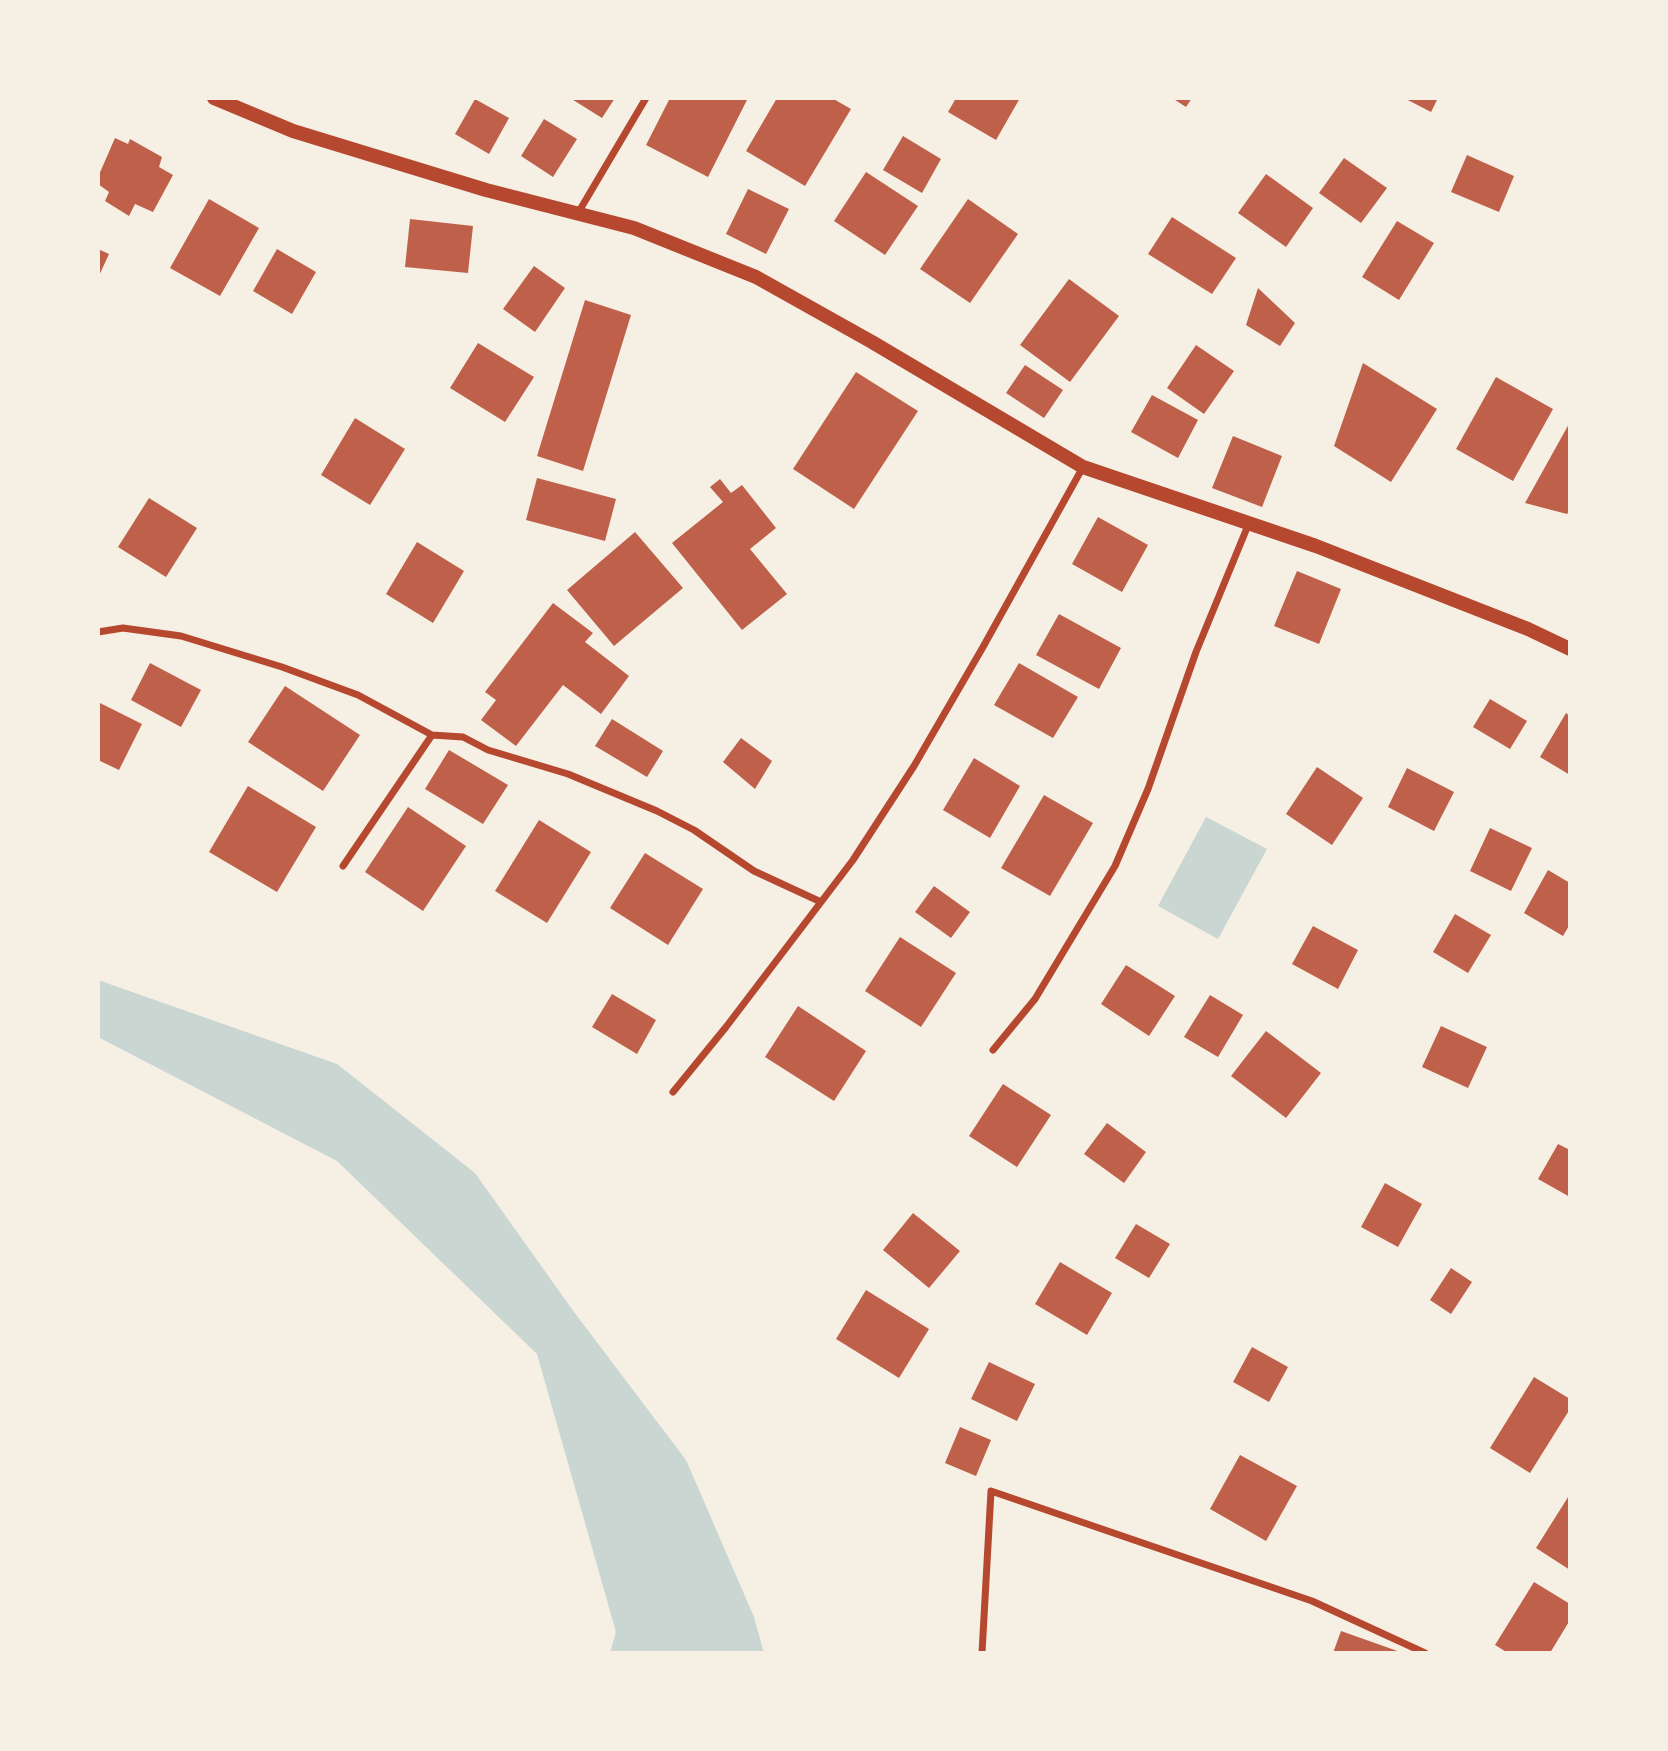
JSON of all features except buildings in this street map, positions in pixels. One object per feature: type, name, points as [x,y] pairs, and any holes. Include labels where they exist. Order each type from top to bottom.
[{"type":"main road","points":[[214,98],[293,131],[486,190],[634,228],[756,277],[1083,467],[1316,546],[1516,624],[1570,649]]},
{"type":"street","points":[[578,214],[646,98]]},
{"type":"street","points":[[673,1092],[853,860],[914,766],[1083,467]]},
{"type":"street","points":[[993,1050],[1035,999],[1115,866],[1148,789],[1196,652],[1249,523]]},
{"type":"street","points":[[98,632],[123,628],[181,636],[282,667],[358,695],[432,735],[463,737],[488,750],[568,774],[616,793],[694,830],[754,871],[821,902]]},
{"type":"street","points":[[343,866],[432,735]]},
{"type":"street","points":[[982,1653],[991,1490],[1312,1601],[1425,1653]]},
{"type":"shaded area","points":[[1206,817],[1267,849],[1218,939],[1158,906]]},
{"type":"shaded area","points":[[98,980],[337,1064],[475,1173],[574,1312],[686,1460],[754,1617],[764,1653],[610,1653],[616,1632],[537,1354],[337,1161],[98,1037]]}]
